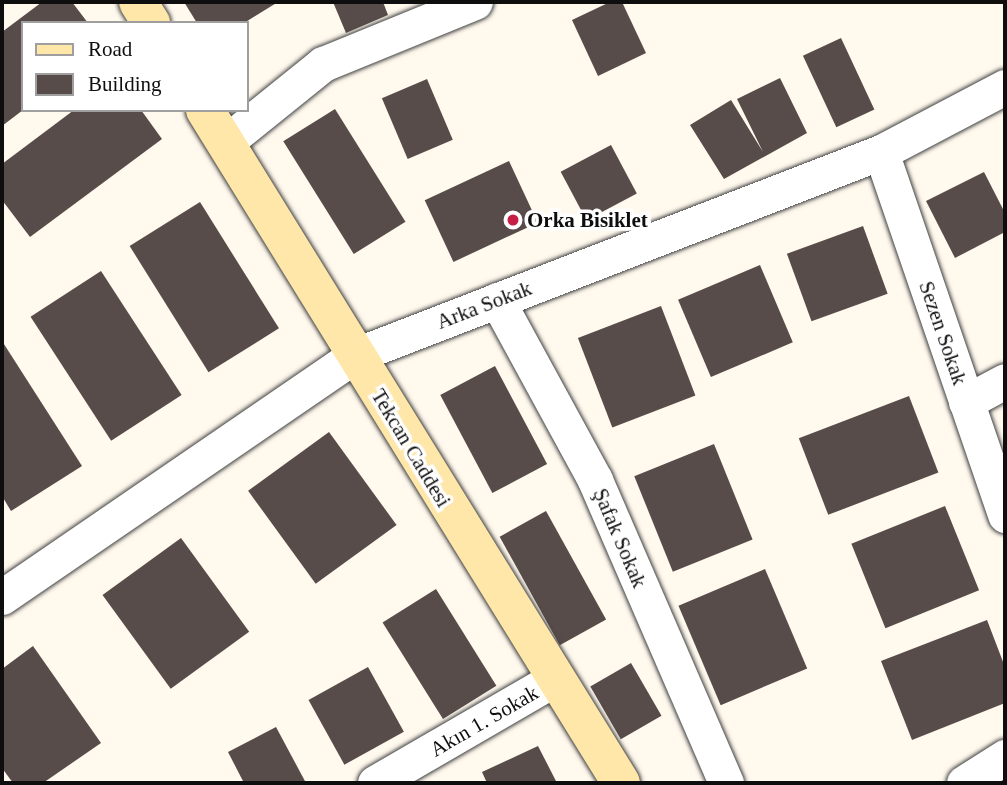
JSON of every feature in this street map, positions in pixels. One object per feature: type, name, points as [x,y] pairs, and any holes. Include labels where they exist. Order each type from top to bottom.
[{"type":"street","points":[[138,2],[150,21]]},
{"type":"street","points":[[225,143],[323,64],[475,2]]},
{"type":"street","name":"Arka Sokak","points":[[3,592],[356,355],[881,152],[1005,87]]},
{"type":"street","name":"Tekcan Caddesi","points":[[206,112],[621,783]]},
{"type":"street","name":"Sezen Sokak","points":[[881,152],[1005,515]]},
{"type":"street","name":"Şafak Sokak","points":[[498,300],[595,480],[726,783]]},
{"type":"street","points":[[966,402],[1005,381]]},
{"type":"street","name":"Akın 1. Sokak","points":[[375,783],[556,678]]},
{"type":"street","points":[[964,783],[1005,757]]},
{"type":"building","points":[[42,2],[72,2],[86,21],[21,21],[21,112],[2,126],[2,32]]},
{"type":"building","points":[[184,2],[278,2],[247,21],[196,21]]},
{"type":"building","points":[[333,2],[383,2],[388,15],[346,33]]},
{"type":"building","points":[[610,2],[622,2],[646,53],[598,76],[572,20]]},
{"type":"building","points":[[841,38],[874,110],[836,127],[803,56]]},
{"type":"building","points":[[780,78],[807,133],[724,179],[690,125],[731,100],[763,152],[737,99]]},
{"type":"building","points":[[427,79],[453,140],[408,159],[382,98]]},
{"type":"building","points":[[335,109],[405,222],[354,254],[283,141]]},
{"type":"building","points":[[71,112],[142,112],[162,139],[30,237],[2,200],[2,164]]},
{"type":"building","points":[[611,145],[637,194],[586,220],[561,172]]},
{"type":"building","points":[[509,161],[538,223],[453,262],[425,200]]},
{"type":"building","points":[[984,172],[1005,213],[1005,232],[955,258],[926,201]]},
{"type":"building","points":[[200,202],[279,328],[209,372],[130,246]]},
{"type":"building","points":[[863,226],[888,294],[812,321],[787,254]]},
{"type":"building","points":[[760,265],[793,342],[711,377],[678,300]]},
{"type":"building","points":[[101,271],[182,395],[111,441],[31,317]]},
{"type":"building","points":[[661,306],[695,396],[612,428],[578,338]]},
{"type":"building","points":[[2,341],[82,466],[11,511],[2,496]]},
{"type":"building","points":[[495,366],[547,464],[492,493],[440,395]]},
{"type":"building","points":[[909,396],[938,473],[828,515],[799,438]]},
{"type":"building","points":[[329,432],[397,525],[316,584],[248,491]]},
{"type":"building","points":[[714,444],[753,539],[673,572],[634,476]]},
{"type":"building","points":[[945,506],[979,590],[885,628],[851,544]]},
{"type":"building","points":[[546,511],[606,619],[560,645],[500,537]]},
{"type":"building","points":[[181,538],[249,632],[171,689],[103,595]]},
{"type":"building","points":[[765,569],[807,668],[721,705],[678,606]]},
{"type":"building","points":[[436,589],[496,686],[443,719],[383,622]]},
{"type":"building","points":[[987,620],[1005,667],[1005,703],[912,740],[881,661]]},
{"type":"building","points":[[33,646],[101,743],[43,783],[13,783],[2,768],[2,669]]},
{"type":"building","points":[[631,663],[662,716],[621,739],[590,686]]},
{"type":"building","points":[[368,667],[404,732],[344,765],[309,700]]},
{"type":"building","points":[[276,727],[306,783],[244,783],[228,752]]},
{"type":"building","points":[[538,746],[557,783],[487,783],[482,772]]},
{"type":"place","name":"Orka Bisiklet","points":[[513,220]]}]
